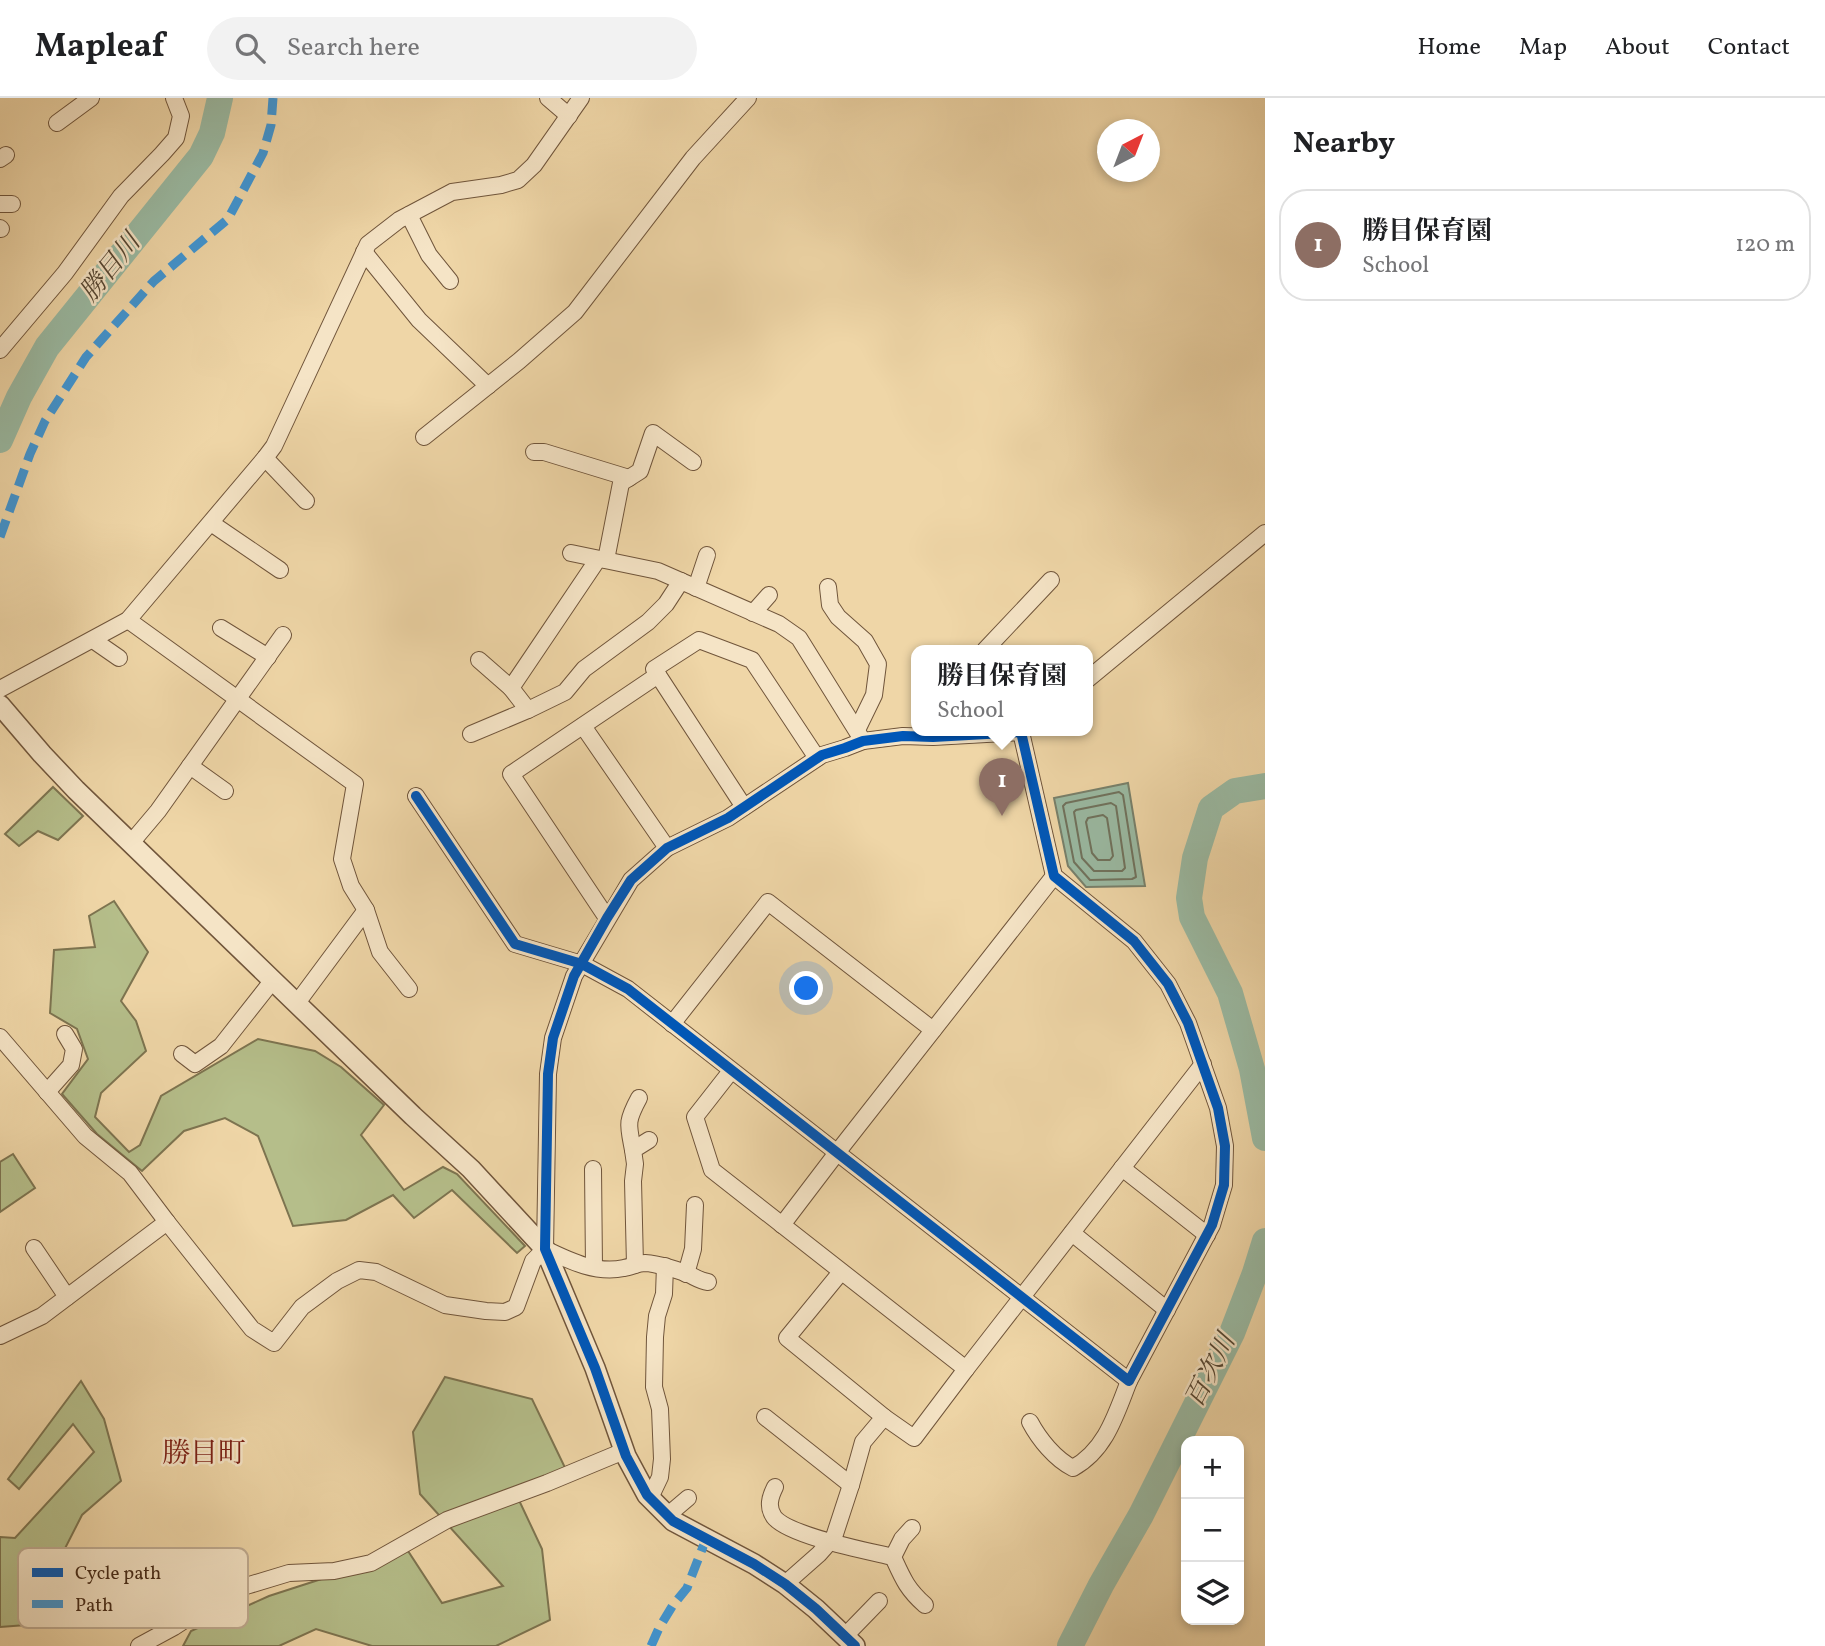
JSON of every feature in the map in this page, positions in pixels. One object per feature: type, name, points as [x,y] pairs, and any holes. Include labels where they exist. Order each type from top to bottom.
[{"type":"street","points":[[57,124],[91,98]]},
{"type":"street","points":[[0,350],[65,273],[121,196],[176,138],[181,116],[174,98]]},
{"type":"street","points":[[548,98],[569,116]]},
{"type":"street","points":[[0,689],[128,620],[265,458],[274,446],[368,244],[400,220],[452,191],[501,185],[518,180],[534,165],[581,98]]},
{"type":"street","points":[[424,437],[575,312],[694,158],[748,98]]},
{"type":"street","points":[[409,215],[429,255],[450,281]]},
{"type":"street","points":[[364,252],[419,320],[488,386]]},
{"type":"street","points":[[511,688],[602,560],[621,483],[640,471],[653,433],[693,462]]},
{"type":"street","points":[[534,452],[544,452],[629,478]]},
{"type":"street","points":[[597,468],[601,452]]},
{"type":"street","points":[[265,458],[306,501]]},
{"type":"street","points":[[211,523],[279,570]]},
{"type":"street","points":[[1093,675],[1265,533]]},
{"type":"street","points":[[571,553],[658,571],[779,624],[799,638],[860,735]]},
{"type":"street","points":[[471,734],[565,692],[584,669],[648,622],[689,584],[708,555]]},
{"type":"street","points":[[990,645],[1051,580]]},
{"type":"street","points":[[828,586],[830,605],[838,617],[865,641],[878,664],[874,695],[860,735]]},
{"type":"street","points":[[753,613],[769,595]]},
{"type":"street","points":[[128,620],[355,784],[342,859],[351,886],[366,910],[380,952],[409,989]]},
{"type":"street","points":[[222,628],[268,657]]},
{"type":"street","points":[[131,844],[158,811],[283,635]]},
{"type":"street","points":[[93,640],[119,658]]},
{"type":"street","points":[[744,807],[653,669],[699,640],[752,660],[817,758]]},
{"type":"street","points":[[479,660],[511,688],[528,710]]},
{"type":"street","points":[[607,918],[511,774],[658,676]]},
{"type":"street","points":[[0,705],[42,754],[131,844],[471,1170],[545,1249],[595,1368],[624,1451],[647,1495],[673,1521],[754,1564],[785,1584],[850,1641],[879,1601]]},
{"type":"street","points":[[583,726],[667,848]]},
{"type":"street","points":[[902,736],[911,727]]},
{"type":"street","points":[[0,1037],[85,1136],[130,1173],[252,1329],[274,1343],[302,1307],[337,1280],[359,1270],[376,1272],[445,1305],[505,1312],[516,1307],[533,1261],[545,1249],[548,1074],[553,1038],[575,976],[631,880],[667,848],[729,818],[817,758],[860,735],[948,736]]},
{"type":"street","points":[[1023,736],[1054,876],[1134,941],[1168,984],[1188,1023],[1219,1108],[1225,1146],[1224,1185],[1212,1225],[1129,1381],[1105,1440],[1081,1464],[1073,1468],[1037,1436],[1030,1422]]},
{"type":"street","points":[[190,766],[225,792]]},
{"type":"street","points":[[416,796],[515,944],[582,964],[628,989],[1129,1381]]},
{"type":"street","points":[[782,1226],[1054,876]]},
{"type":"street","points":[[672,1024],[768,902],[933,1030]]},
{"type":"street","points":[[297,1003],[366,910]]},
{"type":"street","points":[[182,1054],[195,1064],[221,1046],[228,1028],[273,980]]},
{"type":"street","points":[[47,1092],[71,1065],[74,1049],[65,1034]]},
{"type":"street","points":[[841,1272],[787,1338],[884,1417],[915,1438],[1203,1064]]},
{"type":"street","points":[[731,1070],[695,1117],[712,1170],[966,1369]]},
{"type":"street","points":[[635,1265],[635,1164],[628,1125],[639,1098]]},
{"type":"street","points":[[633,1150],[649,1140]]},
{"type":"street","points":[[1122,1168],[1207,1235]]},
{"type":"street","points":[[593,1169],[594,1267]]},
{"type":"street","points":[[686,1274],[692,1248],[695,1205]]},
{"type":"street","points":[[0,1336],[42,1315],[167,1222]]},
{"type":"street","points":[[1072,1233],[1167,1310]]},
{"type":"street","points":[[34,1248],[67,1297]]},
{"type":"street","points":[[545,1249],[579,1265],[606,1269],[625,1268],[642,1263],[664,1266],[708,1282]]},
{"type":"street","points":[[650,1498],[660,1477],[662,1460],[660,1409],[654,1387],[655,1337],[657,1316],[664,1294],[664,1266]]},
{"type":"street","points":[[765,1417],[851,1485]]},
{"type":"street","points":[[785,1584],[834,1537],[863,1442],[884,1417]]},
{"type":"street","points":[[248,1585],[289,1573],[334,1571],[371,1563],[447,1520],[624,1451]]},
{"type":"street","points":[[775,1487],[769,1504],[773,1516],[781,1524],[829,1543],[893,1557]]},
{"type":"street","points":[[667,1515],[688,1499]]},
{"type":"street","points":[[893,1557],[902,1539],[912,1528]]},
{"type":"street","points":[[893,1557],[905,1584],[925,1605]]},
{"type":"street","points":[[139,1646],[169,1628]]},
{"type":"shaded area","points":[[53,787],[83,816],[58,840],[38,831],[19,846],[5,834]]},
{"type":"shaded area","points":[[114,901],[148,952],[121,1001],[136,1021],[146,1051],[101,1093],[95,1117],[129,1152],[140,1145],[161,1096],[258,1039],[315,1051],[341,1067],[384,1105],[361,1135],[404,1190],[443,1167],[457,1174],[525,1246],[517,1253],[452,1190],[414,1218],[393,1195],[346,1220],[293,1226],[258,1136],[225,1118],[184,1131],[142,1171],[97,1134],[62,1094],[88,1059],[77,1029],[50,1013],[54,950],[95,947],[89,916]]},
{"type":"shaded area","points":[[13,1154],[35,1188],[0,1212],[0,1162]]},
{"type":"shaded area","points":[[445,1377],[532,1399],[569,1476],[517,1496],[542,1549],[550,1620],[496,1646],[372,1646],[316,1629],[279,1646],[183,1646],[191,1631],[198,1628],[248,1628],[248,1605],[269,1596],[408,1551],[442,1603],[503,1586],[420,1494],[413,1432]]},
{"type":"shaded area","points":[[81,1381],[104,1419],[121,1481],[82,1515],[65,1548],[18,1548],[18,1626],[0,1627],[0,1537],[15,1538],[94,1452],[73,1424],[19,1489],[8,1479]]},
{"type":"water","points":[[1128,783],[1145,886],[1086,887],[1068,866],[1054,798]]},
{"type":"waterway","name":"勝目川","points":[[0,440],[19,397],[47,347],[201,156],[212,133],[220,98]]},
{"type":"waterway","name":"百次川","points":[[1265,786],[1235,791],[1211,808],[1195,858],[1189,898],[1192,917],[1230,993],[1252,1069],[1265,1138]]},
{"type":"waterway","name":"百次川","points":[[1070,1646],[1141,1515],[1232,1333],[1265,1241]]},
{"type":"marked path","points":[[0,537],[45,421],[86,357],[154,281],[228,219],[263,153],[271,125],[273,98]]},
{"type":"marked path","points":[[651,1646],[673,1605],[687,1588],[706,1539]]},
{"type":"cycle path","points":[[855,1646],[785,1584],[754,1564],[673,1521],[647,1495],[626,1456],[595,1368],[545,1249],[548,1074],[553,1038],[574,976],[631,880],[667,848],[728,818],[822,755],[863,741],[903,736],[951,736]]},
{"type":"cycle path","points":[[416,796],[515,944],[582,964],[628,989],[1129,1381],[1212,1225],[1224,1185],[1225,1146],[1218,1108],[1188,1023],[1168,984],[1134,941],[1054,876],[1022,736]]},
{"type":"place","name":"勝目保育園","points":[[1002,816]]},
{"type":"district","name":"勝目町","points":[[204,1454]]}]
